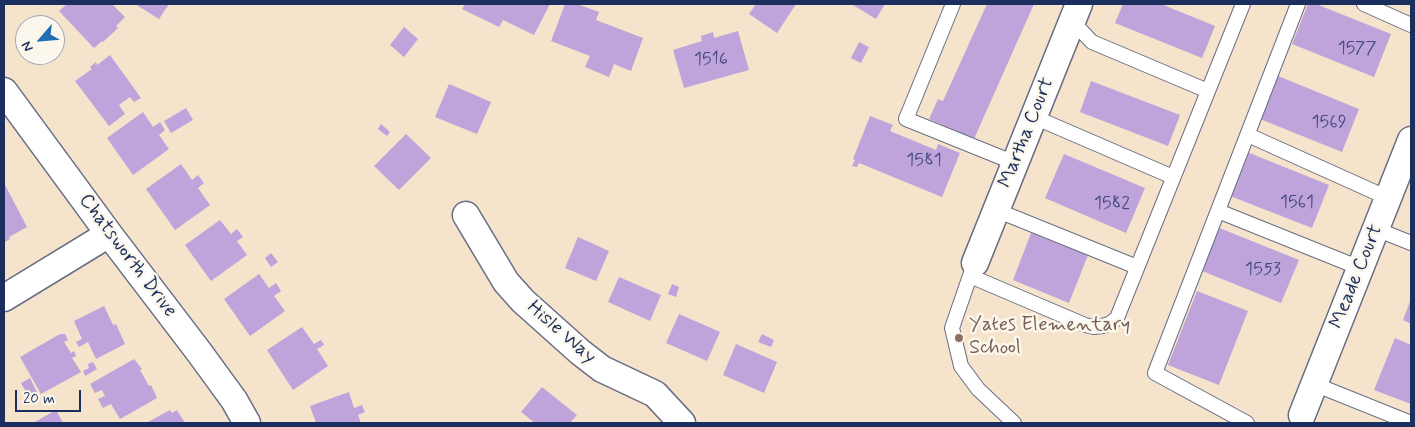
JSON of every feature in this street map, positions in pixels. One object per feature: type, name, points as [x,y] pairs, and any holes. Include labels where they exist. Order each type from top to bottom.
[{"type":"street","name":"Martha Court","points":[[972,269],[1075,13]]},
{"type":"street","name":"Chatsworth Drive","points":[[4,91],[199,352],[234,400],[247,423]]},
{"type":"street","name":"Meade Court","points":[[1299,420],[1411,140]]},
{"type":"street","name":"Hisle Way","points":[[466,215],[506,282],[523,301],[602,369],[655,394],[682,423]]},
{"type":"street","points":[[4,298],[109,234]]},
{"type":"lane","points":[[953,4],[906,118],[1015,163]]},
{"type":"lane","points":[[1014,423],[978,389],[961,366],[952,328],[972,269],[1085,325],[1094,327],[1111,323],[1117,318],[1243,4]]},
{"type":"lane","points":[[1246,423],[1155,373],[1298,4]]},
{"type":"lane","points":[[1364,4],[1411,25]]},
{"type":"lane","points":[[1075,13],[1092,42],[1208,91]]},
{"type":"lane","points":[[1034,117],[1173,177]]},
{"type":"lane","points":[[1248,135],[1388,198]]},
{"type":"lane","points":[[996,210],[1137,267]]},
{"type":"lane","points":[[1218,211],[1360,268]]},
{"type":"lane","points":[[1376,229],[1411,243]]},
{"type":"lane","points":[[1314,384],[1411,423]]},
{"type":"building","points":[[67,4],[112,4],[125,17],[116,26],[118,28],[94,48],[65,17],[65,15],[59,11]]},
{"type":"building","points":[[135,4],[169,4],[159,19]]},
{"type":"building","points":[[465,4],[550,4],[534,35],[503,20],[499,27],[462,9]]},
{"type":"building","points":[[565,4],[577,4],[599,12],[596,20],[643,38],[631,71],[614,64],[609,77],[585,67],[590,56],[551,41]]},
{"type":"building","points":[[756,4],[796,4],[777,33],[749,14]]},
{"type":"building","points":[[854,4],[885,4],[876,19]]},
{"type":"building","points":[[987,4],[1034,4],[974,139],[929,119],[938,99],[943,101]]},
{"type":"building","points":[[1123,4],[1161,4],[1215,26],[1202,58],[1115,23]]},
{"type":"building","points":[[1308,4],[1316,4],[1391,34],[1374,77],[1292,44]]},
{"type":"building","points":[[404,27],[418,39],[404,57],[390,45]]},
{"type":"building","points":[[738,31],[749,70],[684,88],[673,50],[702,41],[701,36],[713,32],[714,38]]},
{"type":"building","points":[[859,42],[869,47],[861,63],[851,58]]},
{"type":"building","points":[[110,55],[141,98],[134,102],[130,97],[119,105],[125,114],[109,126],[75,81],[92,69],[90,67],[96,62],[97,65]]},
{"type":"building","points":[[1278,76],[1359,109],[1342,152],[1260,119]]},
{"type":"building","points":[[1091,81],[1180,115],[1168,146],[1080,112]]},
{"type":"building","points":[[449,84],[491,102],[477,134],[435,117]]},
{"type":"building","points":[[186,108],[193,120],[171,133],[164,121]]},
{"type":"building","points":[[143,112],[153,127],[160,122],[165,130],[159,135],[169,149],[133,175],[107,138]]},
{"type":"building","points":[[870,116],[893,125],[890,131],[936,150],[938,144],[960,153],[942,197],[859,163],[857,167],[852,166]]},
{"type":"building","points":[[381,124],[390,132],[387,136],[378,129]]},
{"type":"building","points":[[406,134],[431,158],[399,190],[374,166]]},
{"type":"building","points":[[1247,152],[1329,185],[1312,228],[1230,196]]},
{"type":"building","points":[[1064,154],[1145,188],[1126,233],[1045,198]]},
{"type":"building","points":[[181,164],[192,180],[198,175],[204,183],[198,188],[210,205],[175,230],[146,189]]},
{"type":"building","points":[[4,183],[27,227],[9,237],[10,239],[5,242]]},
{"type":"building","points":[[220,220],[231,234],[237,229],[243,237],[237,241],[247,255],[211,281],[185,245]]},
{"type":"building","points":[[1217,227],[1299,260],[1281,303],[1200,270]]},
{"type":"building","points":[[1031,233],[1088,255],[1069,303],[1013,280]]},
{"type":"building","points":[[578,237],[609,251],[596,281],[565,268]]},
{"type":"building","points":[[271,253],[278,262],[271,267],[265,258]]},
{"type":"building","points":[[259,274],[269,288],[276,283],[281,291],[274,296],[285,311],[250,336],[224,299]]},
{"type":"building","points":[[619,277],[661,295],[650,321],[608,302]]},
{"type":"building","points":[[672,284],[679,287],[676,297],[668,294]]},
{"type":"building","points":[[1197,291],[1248,311],[1219,385],[1168,365]]},
{"type":"building","points":[[1411,299],[1411,324],[1403,320]]},
{"type":"building","points":[[104,306],[113,325],[116,324],[125,344],[96,359],[88,342],[79,347],[76,342],[82,339],[74,321]]},
{"type":"building","points":[[679,314],[720,332],[707,361],[666,343]]},
{"type":"building","points":[[302,327],[314,344],[321,340],[324,345],[317,349],[328,366],[293,390],[267,350]]},
{"type":"building","points":[[60,334],[65,334],[68,340],[64,342],[71,353],[74,351],[76,356],[72,358],[81,372],[41,394],[20,357]]},
{"type":"building","points":[[762,334],[774,340],[771,347],[758,342]]},
{"type":"building","points":[[1395,338],[1411,345],[1411,404],[1374,390]]},
{"type":"building","points":[[736,344],[777,362],[764,393],[723,375]]},
{"type":"building","points":[[134,359],[142,369],[140,370],[149,386],[151,385],[157,398],[120,419],[111,404],[103,408],[98,399],[105,396],[102,390],[95,393],[90,384]]},
{"type":"building","points":[[93,362],[97,369],[85,376],[83,371],[89,368],[88,364]]},
{"type":"building","points":[[30,378],[38,394],[29,398],[21,383]]},
{"type":"building","points":[[542,387],[577,415],[570,423],[535,423],[521,412]]},
{"type":"building","points":[[349,392],[354,408],[362,405],[365,412],[358,415],[361,423],[316,423],[310,406]]},
{"type":"building","points":[[56,410],[63,423],[33,423]]},
{"type":"building","points":[[170,410],[172,413],[177,410],[185,423],[146,423]]},
{"type":"place","name":"Yates Elementary School","points":[[959,338]]}]
